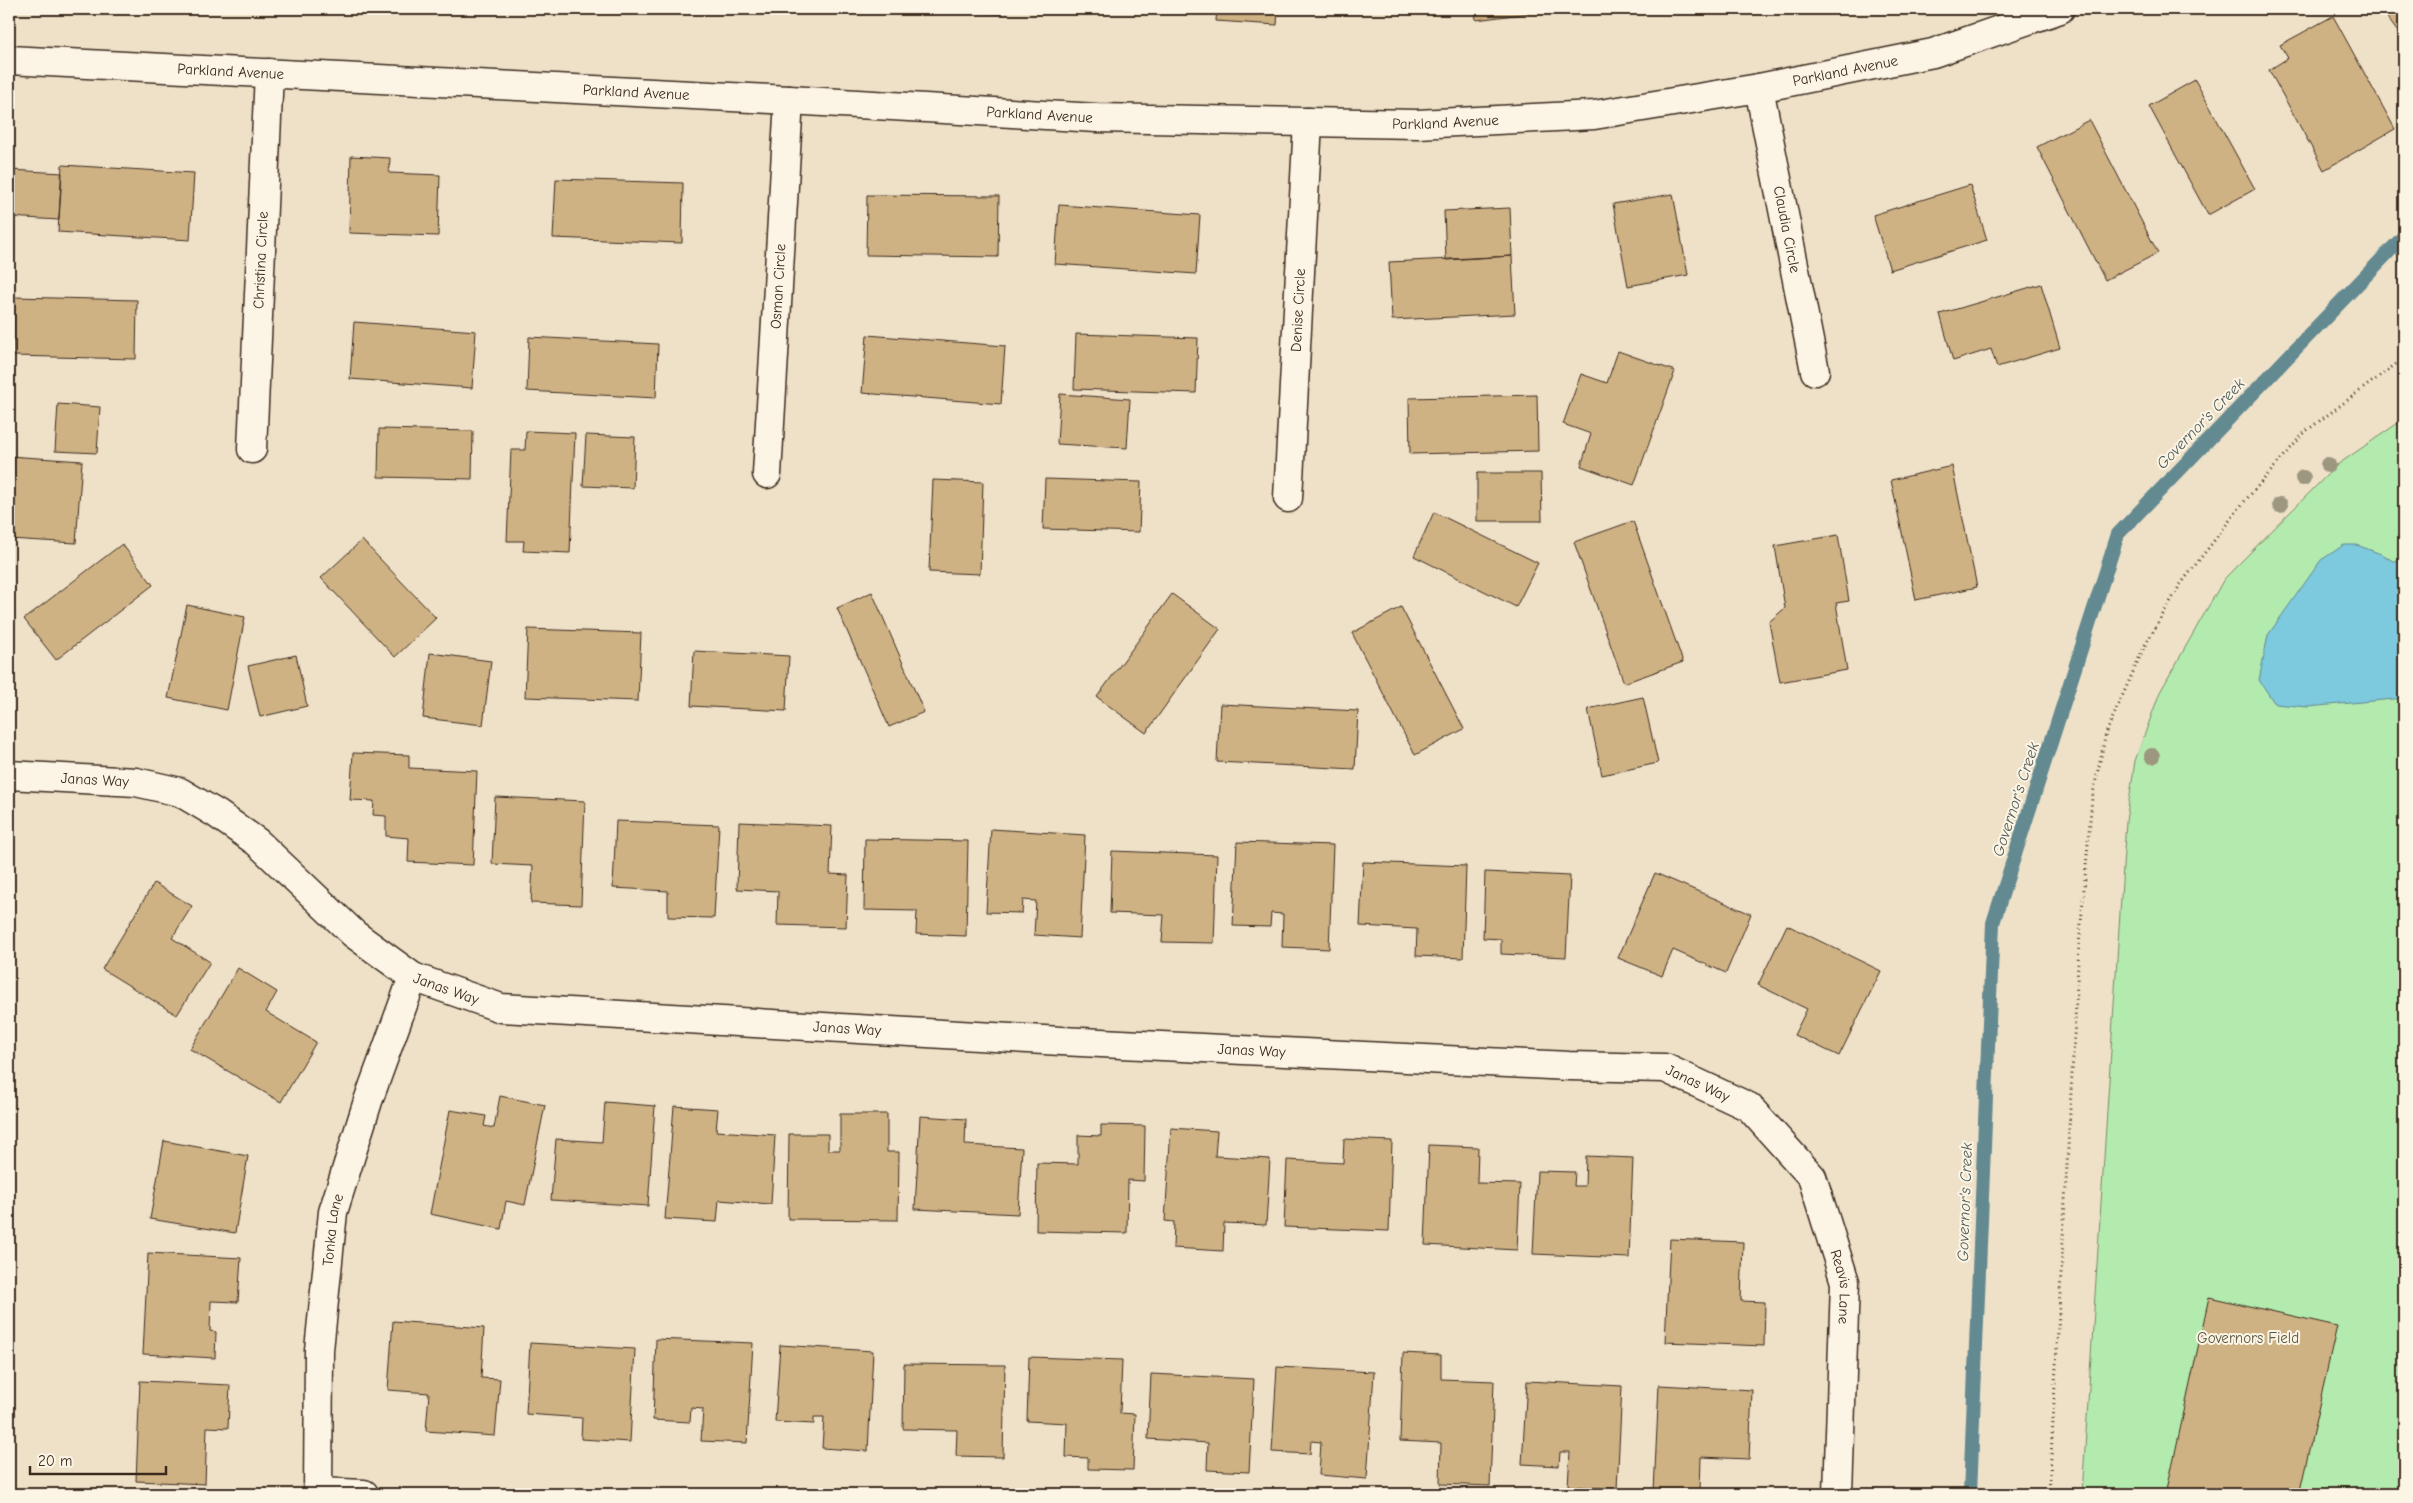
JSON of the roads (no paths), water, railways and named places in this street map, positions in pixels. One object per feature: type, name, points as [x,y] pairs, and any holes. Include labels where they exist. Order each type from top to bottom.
[{"type":"street","name":"Parkland Avenue","points":[[9,60],[269,72],[1098,118],[1417,124],[1594,115],[1759,88],[1933,52],[2060,9]]},
{"type":"street","name":"Christina Circle","points":[[252,449],[269,72]]},
{"type":"street","name":"Claudia Circle","points":[[1759,88],[1815,371]]},
{"type":"street","name":"Osman Circle","points":[[767,474],[789,100]]},
{"type":"street","name":"Denise Circle","points":[[1288,498],[1308,122]]},
{"type":"street","name":"Janas Way","points":[[9,775],[136,782],[180,792],[217,814],[257,842],[354,934],[413,978],[501,1008],[1061,1041],[1569,1066],[1665,1068],[1749,1107]]},
{"type":"street","name":"Tonka Lane","points":[[318,1493],[319,1350],[333,1212],[368,1100],[413,978]]},
{"type":"street","name":"Reavis Lane","points":[[1749,1107],[1812,1177],[1845,1282],[1838,1494]]},
{"type":"street","points":[[318,1493],[364,1494]]},
{"type":"water","points":[[2344,545],[2357,545],[2381,554],[2393,561],[2404,560],[2404,698],[2308,707],[2275,704],[2259,680],[2268,635],[2321,560]]},
{"type":"waterway","name":"Governor's Creek","points":[[1970,1494],[1993,923],[2118,534],[2404,236]]},
{"type":"park label","name":"Governors Field","points":[[2248,1338]]}]
